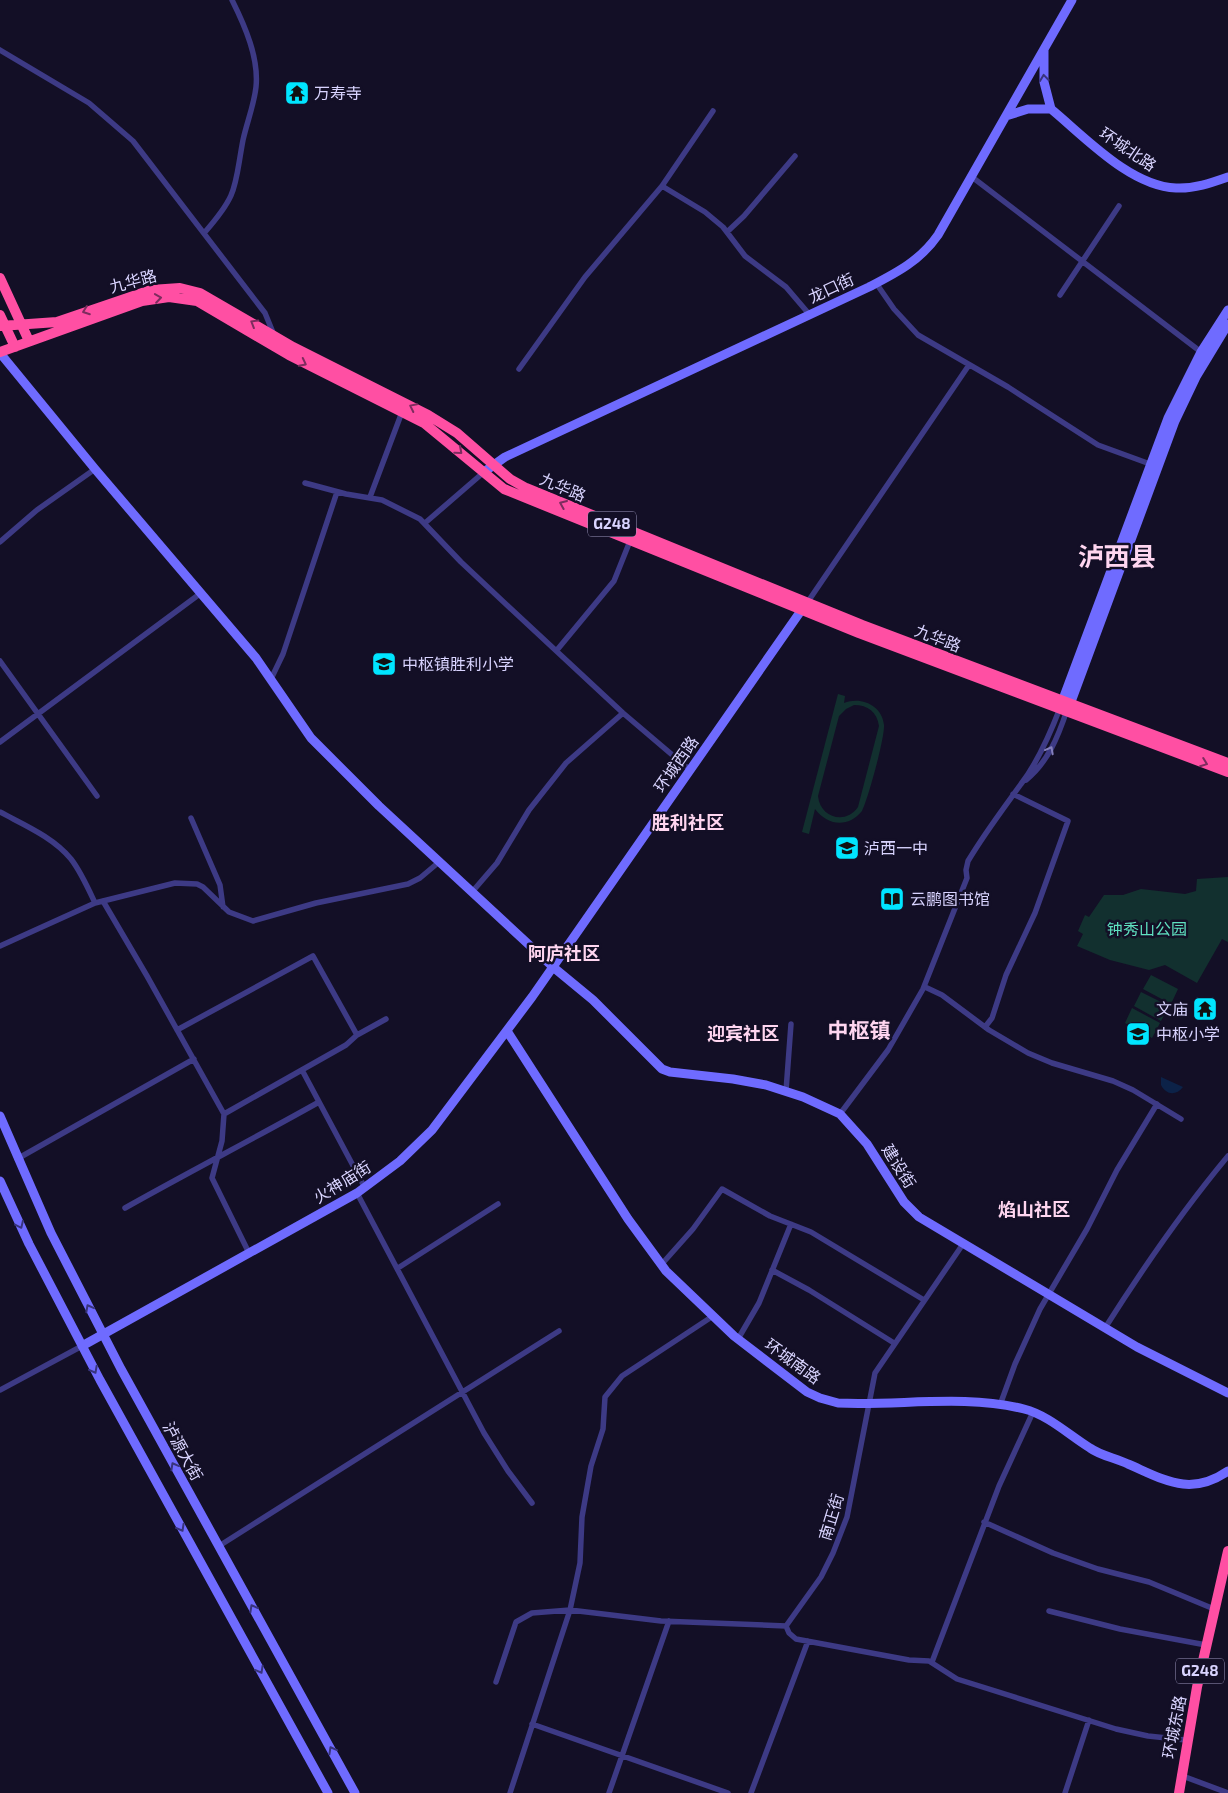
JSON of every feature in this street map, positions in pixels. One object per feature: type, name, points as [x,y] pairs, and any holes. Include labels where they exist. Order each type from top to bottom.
[{"type":"highway","points":[[0,278],[29,342]]},
{"type":"highway","name":"九华路","points":[[21,324],[57,322],[139,292],[180,288],[200,293],[338,371],[428,415],[457,432],[510,479],[526,488],[804,606]]},
{"type":"highway","name":"九华路","points":[[29,342],[142,301],[169,297],[188,299],[216,311],[289,355],[402,412],[437,432],[504,489],[630,541],[1065,705],[1228,763]]},
{"type":"highway","points":[[0,315],[2,326],[15,347],[0,352]]},
{"type":"highway","name":"G248","points":[[2,326],[21,324]]},
{"type":"highway","name":"G248","points":[[15,347],[29,342]]},
{"type":"highway","name":"九华路","points":[[1065,705],[1228,772]]},
{"type":"highway","name":"环城东路","points":[[1178,1793],[1186,1740],[1214,1609],[1224,1582],[1228,1551]]},
{"type":"main road","name":"龙口街","points":[[484,472],[513,453],[901,271],[925,251],[938,235],[1072,0]]},
{"type":"main road","points":[[1006,116],[1028,109],[1052,109],[1043,73],[1045,47]]},
{"type":"main road","name":"环城北路","points":[[1052,109],[1104,154],[1147,182],[1178,188],[1201,185],[1228,177]]},
{"type":"main road","points":[[1065,705],[1168,418],[1201,352],[1228,310]]},
{"type":"main road","points":[[1065,705],[1175,421],[1196,377],[1228,324]]},
{"type":"main road","name":"建设街","points":[[0,352],[95,469],[256,658],[293,714],[321,749],[379,806],[553,967],[619,1024],[662,1069],[670,1072],[733,1079],[786,1091],[821,1104],[840,1114],[867,1144],[904,1202],[923,1220],[1137,1347],[1228,1393]]},
{"type":"main road","name":"环城西路","points":[[553,967],[804,606]]},
{"type":"main road","name":"火神庙街","points":[[82,1346],[361,1190],[400,1161],[432,1130],[553,967]]},
{"type":"main road","name":"环城南路","points":[[507,1031],[628,1219],[676,1283],[738,1339],[813,1396],[838,1403],[973,1402],[1000,1405],[1033,1412],[1092,1450],[1167,1482],[1184,1485],[1198,1484],[1228,1471]]},
{"type":"main road","name":"泸源大街","points":[[0,1116],[17,1159],[51,1233],[103,1334],[356,1793]]},
{"type":"main road","points":[[0,1181],[33,1252],[82,1346],[328,1793]]},
{"type":"street","points":[[205,232],[226,209],[235,191],[243,140],[256,90],[255,64],[232,0]]},
{"type":"street","points":[[0,50],[57,83],[114,123],[146,156],[265,313],[275,336]]},
{"type":"street","points":[[519,370],[585,277],[662,186],[714,111]]},
{"type":"street","points":[[727,232],[744,216],[795,156]]},
{"type":"street","points":[[972,177],[1201,352]]},
{"type":"street","points":[[662,186],[704,212],[727,232],[745,256],[786,287],[809,314]]},
{"type":"street","points":[[1060,295],[1119,206]]},
{"type":"street","points":[[876,283],[894,309],[918,336],[969,365],[1098,445],[1150,464]]},
{"type":"street","points":[[804,606],[969,365]]},
{"type":"street","points":[[370,498],[402,412]]},
{"type":"street","points":[[0,542],[37,510],[95,469]]},
{"type":"street","points":[[425,523],[484,472]]},
{"type":"street","points":[[305,482],[402,508],[425,523],[461,562],[623,713],[690,770]]},
{"type":"street","points":[[271,679],[282,654],[337,492]]},
{"type":"street","points":[[557,650],[614,581],[630,541]]},
{"type":"street","points":[[0,742],[201,593]]},
{"type":"street","points":[[0,661],[97,796]]},
{"type":"street","points":[[840,1114],[888,1050],[925,986],[967,878],[968,862],[1022,783],[1065,705]]},
{"type":"street","points":[[472,892],[502,858],[529,810],[566,763],[623,713]]},
{"type":"street","points":[[985,1027],[992,1018],[1006,975],[1035,913],[1068,820],[1013,794]]},
{"type":"street","points":[[0,812],[50,840],[65,853],[80,873],[95,903]]},
{"type":"street","points":[[191,818],[220,885],[223,907]]},
{"type":"street","points":[[0,946],[95,903],[174,883],[188,882],[203,887],[223,907],[242,919],[263,920],[316,903],[408,884],[440,862]]},
{"type":"street","points":[[103,901],[224,1114],[223,1133],[212,1171],[214,1184],[250,1253]]},
{"type":"street","points":[[177,1030],[313,956],[357,1035]]},
{"type":"street","points":[[925,986],[942,995],[985,1027],[1028,1053],[1052,1063],[1112,1082],[1157,1104],[1181,1119]]},
{"type":"street","points":[[224,1114],[346,1045],[357,1035],[386,1019]]},
{"type":"street","points":[[786,1091],[791,1024]]},
{"type":"street","points":[[17,1159],[194,1059]]},
{"type":"street","points":[[302,1070],[398,1268],[464,1390],[496,1454],[532,1503]]},
{"type":"street","points":[[125,1208],[319,1102]]},
{"type":"street","points":[[1000,1405],[1023,1344],[1048,1294],[1091,1221],[1117,1170],[1157,1104]]},
{"type":"street","points":[[1105,1328],[1157,1249],[1201,1188],[1228,1156]]},
{"type":"street","points":[[661,1265],[693,1229],[722,1189],[770,1216],[811,1232],[924,1300]]},
{"type":"street","points":[[398,1268],[498,1204]]},
{"type":"street","points":[[738,1339],[759,1303],[791,1224]]},
{"type":"street","name":"南正街","points":[[786,1626],[821,1577],[839,1540],[850,1506],[870,1403],[871,1385],[875,1373],[963,1244]]},
{"type":"street","points":[[772,1270],[810,1290],[894,1343]]},
{"type":"street","points":[[510,1793],[570,1610],[580,1563],[581,1525],[585,1497],[591,1466],[603,1429],[605,1397],[622,1376],[713,1316]]},
{"type":"street","points":[[219,1546],[559,1331]]},
{"type":"street","points":[[0,1390],[82,1346]]},
{"type":"street","points":[[932,1662],[960,1592],[984,1522],[1033,1412]]},
{"type":"street","points":[[984,1522],[1053,1553],[1098,1569],[1148,1582],[1214,1609]]},
{"type":"street","points":[[496,1682],[516,1622],[519,1618],[532,1613],[570,1610],[669,1621],[786,1626],[792,1636],[808,1641],[909,1660],[932,1662],[957,1679],[1089,1720],[1132,1733],[1186,1740]]},
{"type":"street","points":[[1049,1610],[1120,1629],[1206,1645]]},
{"type":"street","points":[[609,1793],[669,1621]]},
{"type":"street","points":[[751,1793],[808,1641]]},
{"type":"street","points":[[1065,1793],[1089,1720]]},
{"type":"street","points":[[532,1724],[728,1793]]},
{"type":"street","points":[[1180,1775],[1228,1793]]},
{"type":"green space","points":[[838,694],[845,696],[844,703],[857,701],[870,704],[875,707],[882,718],[884,732],[876,768],[862,811],[851,820],[838,823],[826,819],[815,809],[809,834],[802,832]],"holes":[[[854,705],[864,706],[871,710],[879,726],[858,807],[847,816],[834,816],[823,810],[818,796],[839,716],[846,709]]]},
{"type":"green space","name":"钟秀山公园","points":[[1228,877],[1228,942],[1222,939],[1197,983],[1165,965],[1149,970],[1110,960],[1077,946],[1083,934],[1078,931],[1085,915],[1089,917],[1104,895],[1123,895],[1141,889],[1185,894],[1196,891],[1197,879]]},
{"type":"green space","points":[[1151,975],[1178,989],[1171,1004],[1143,989]]},
{"type":"green space","points":[[1141,992],[1169,1006],[1161,1021],[1134,1006]]},
{"type":"green space","points":[[1132,1008],[1160,1023],[1152,1038],[1125,1023]]},
{"type":"water","points":[[1161,1077],[1183,1087],[1174,1093],[1168,1092],[1161,1085]]},
{"type":"place","name":"万寿寺","points":[[297,93]]},
{"type":"place","name":"中枢镇胜利小学","points":[[384,664]]},
{"type":"place","name":"泸西一中","points":[[847,848]]},
{"type":"place","name":"云鹏图书馆","points":[[892,899]]},
{"type":"place","name":"文庙","points":[[1205,1009]]},
{"type":"place","name":"中枢小学","points":[[1138,1034]]},
{"type":"district","name":"泸西县","points":[[1117,557]]},
{"type":"district","name":"胜利社区","points":[[688,823]]},
{"type":"district","name":"阿庐社区","points":[[564,954]]},
{"type":"district","name":"中枢镇","points":[[859,1031]]},
{"type":"district","name":"迎宾社区","points":[[743,1034]]},
{"type":"district","name":"焰山社区","points":[[1034,1210]]}]
